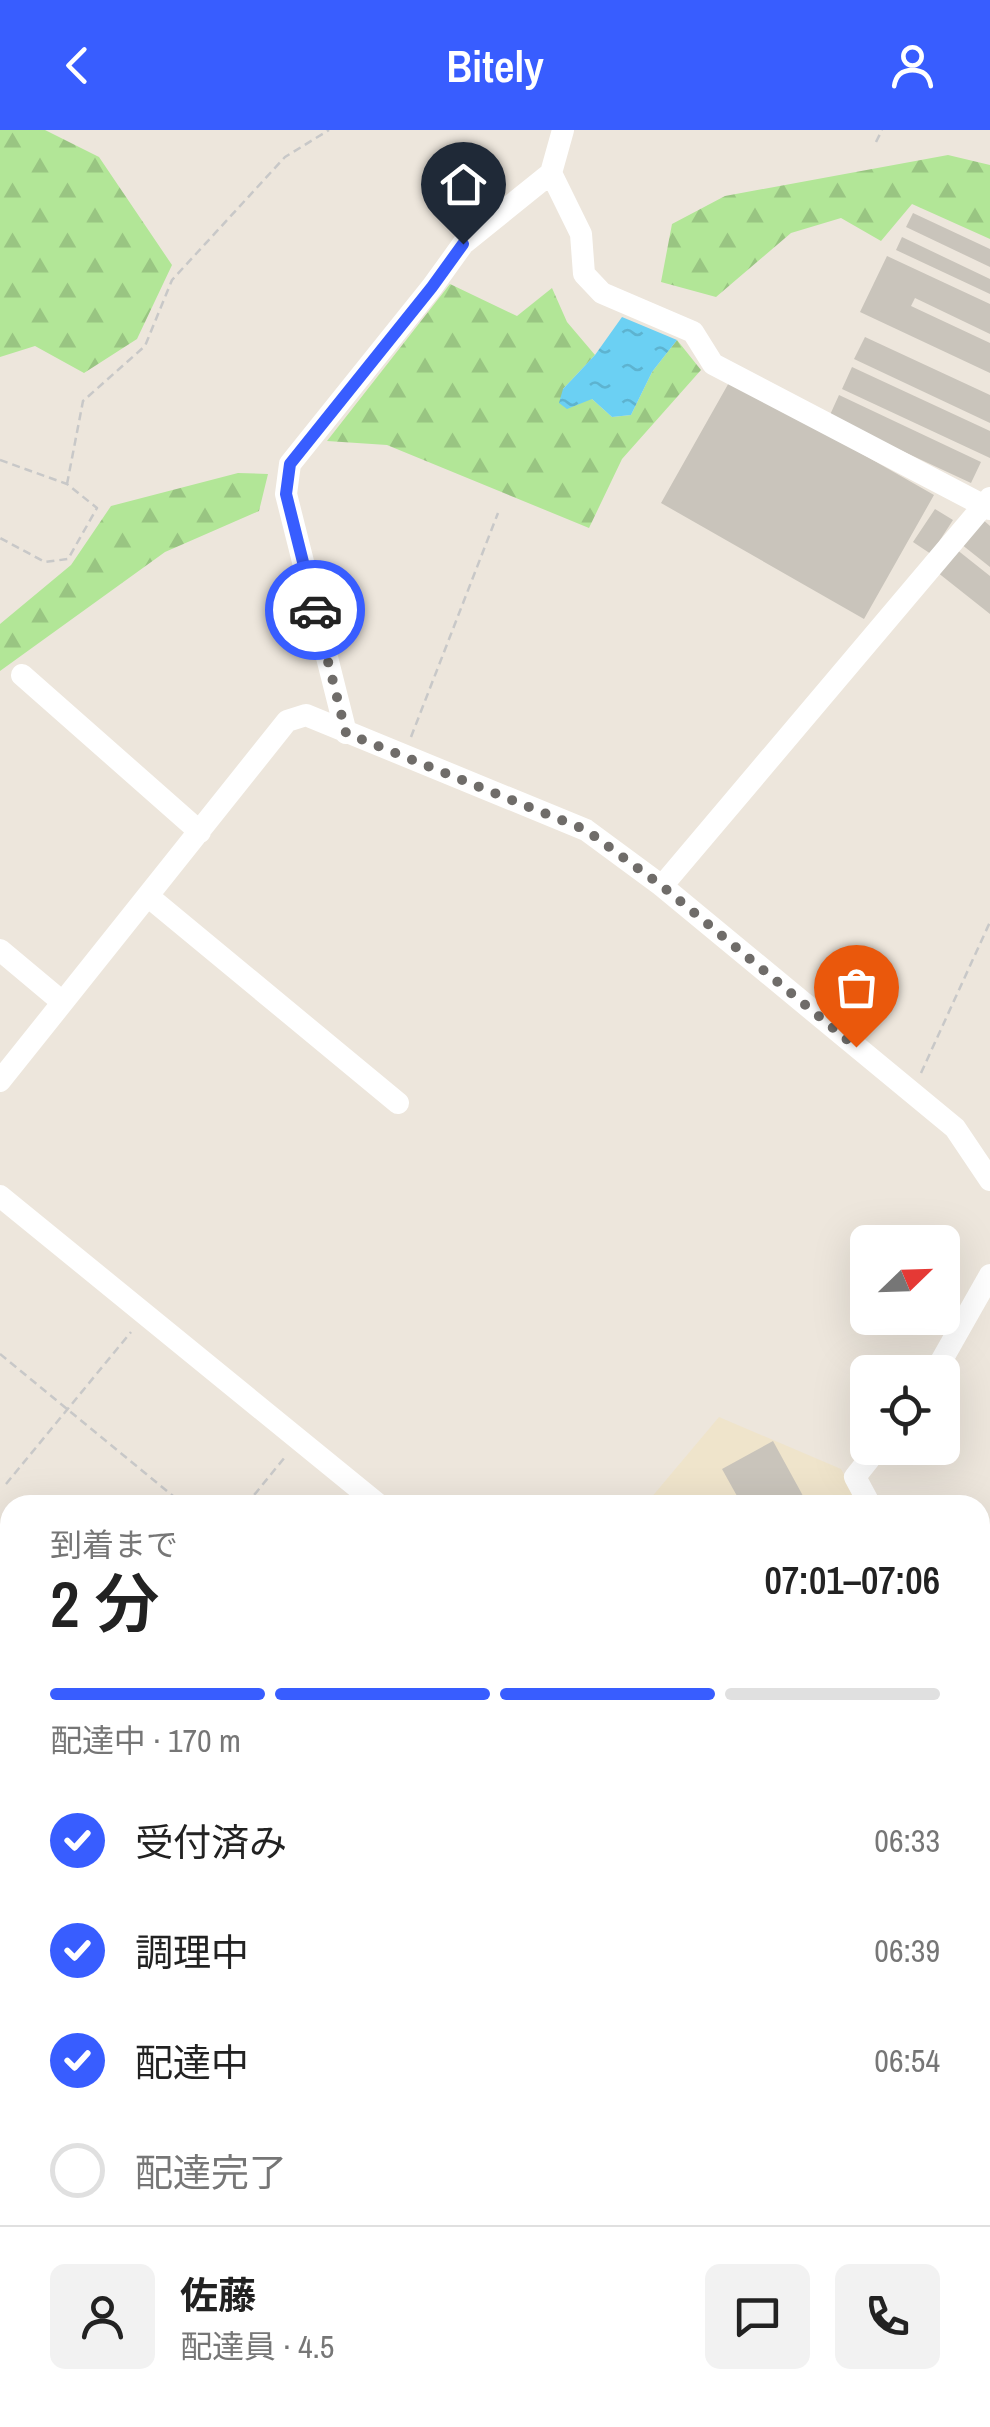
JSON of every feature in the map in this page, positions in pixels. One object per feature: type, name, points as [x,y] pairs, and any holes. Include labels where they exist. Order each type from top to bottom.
[{"type":"street","points":[[346,733],[286,494],[290,464],[463,244],[551,173],[564,130]]},
{"type":"street","points":[[551,173],[581,234],[584,274],[602,292],[693,332],[714,364],[987,503],[662,886]]},
{"type":"street","points":[[22,675],[200,832]]},
{"type":"street","points":[[0,1080],[287,721],[306,715],[586,830],[662,886],[954,1128],[990,1180]]},
{"type":"street","points":[[149,897],[398,1103]]},
{"type":"street","points":[[0,950],[62,1002]]},
{"type":"street","points":[[0,1196],[366,1495]]},
{"type":"street","points":[[946,1355],[988,1287]]},
{"type":"street","points":[[864,1465],[855,1476],[865,1495]]},
{"type":"path","points":[[67,484],[84,401],[144,346],[172,280],[285,157],[329,130]]},
{"type":"path","points":[[876,142],[882,130]]},
{"type":"path","points":[[0,460],[67,484],[97,508],[68,559],[46,562],[0,538]]},
{"type":"path","points":[[404,757],[498,512]]},
{"type":"path","points":[[912,1092],[990,922]]},
{"type":"path","points":[[6,1484],[144,1315]]},
{"type":"path","points":[[0,1354],[172,1495]]},
{"type":"path","points":[[254,1495],[299,1440]]},
{"type":"shaded area","points":[[719,1417],[841,1469],[855,1495],[653,1495]]},
{"type":"green space","points":[[0,130],[45,130],[99,157],[172,265],[137,339],[84,373],[35,346],[0,357]]},
{"type":"green space","points":[[948,155],[990,165],[990,239],[912,204],[881,241],[841,218],[791,233],[716,297],[661,282],[672,224],[725,196]]},
{"type":"green space","points":[[450,284],[517,316],[552,288],[567,322],[595,355],[563,389],[592,399],[612,417],[631,415],[652,372],[677,340],[701,370],[622,459],[589,528],[387,445],[327,441]]},
{"type":"green space","points":[[238,473],[268,474],[259,511],[165,552],[0,671],[0,624],[71,565],[111,506]]},
{"type":"water","points":[[622,317],[677,340],[652,372],[631,415],[612,417],[592,399],[567,409],[559,403],[563,389],[595,355]]},
{"type":"building","points":[[913,213],[990,249],[990,267],[906,227]]},
{"type":"building","points":[[902,237],[990,279],[990,294],[896,250]]},
{"type":"building","points":[[887,256],[990,304],[990,334],[915,298],[911,306],[990,343],[990,373],[860,312]]},
{"type":"building","points":[[865,337],[990,395],[990,423],[854,359]]},
{"type":"building","points":[[852,367],[990,431],[990,458],[842,389]]},
{"type":"building","points":[[731,379],[934,495],[864,619],[661,503]]},
{"type":"building","points":[[839,395],[981,462],[971,483],[829,417]]},
{"type":"building","points":[[935,509],[953,520],[931,554],[913,542]]},
{"type":"building","points":[[981,518],[990,526],[990,567],[961,544]]},
{"type":"building","points":[[956,549],[990,576],[990,614],[937,572]]},
{"type":"building","points":[[773,1441],[803,1495],[736,1495],[722,1469]]},
{"type":"way so far","points":[[315,610],[346,733],[586,830],[662,886],[856,1047]]},
{"type":"route","points":[[315,610],[286,494],[290,464],[463,244]]}]
